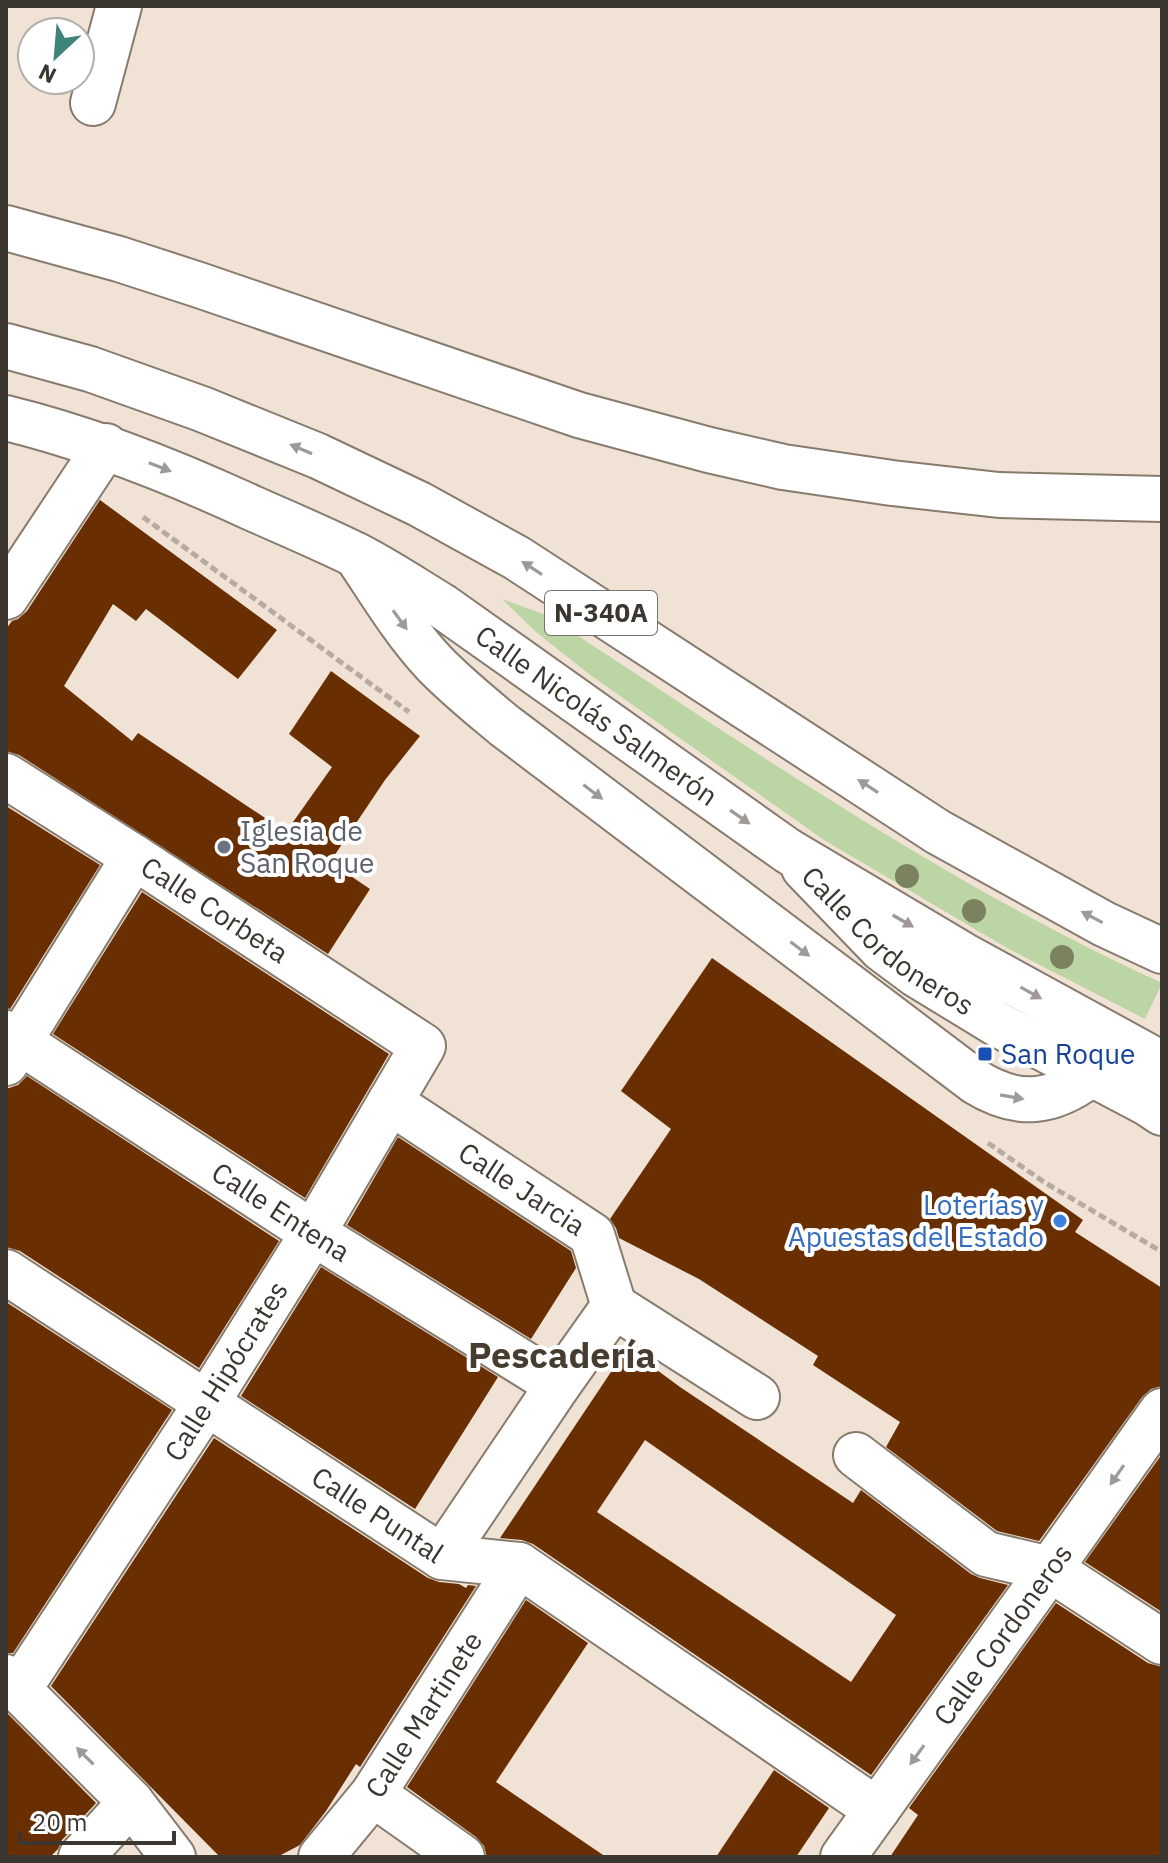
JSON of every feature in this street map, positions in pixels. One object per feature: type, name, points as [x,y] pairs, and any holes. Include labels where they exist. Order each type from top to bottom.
[{"type":"main road","points":[[93,103],[119,6]]},
{"type":"main road","points":[[6,228],[199,285],[579,415],[709,450],[783,467],[999,495],[1162,499]]},
{"type":"main road","name":"N-340A","points":[[6,346],[90,369],[202,409],[318,456],[419,504],[517,558],[938,832],[1104,924],[1162,951]]},
{"type":"main road","name":"Calle Nicolás Salmerón","points":[[6,418],[106,446],[182,476],[356,555],[442,606],[788,851],[963,955],[1162,1064]]},
{"type":"main road","points":[[6,597],[106,446]]},
{"type":"main road","points":[[356,555],[398,618],[433,662],[468,695],[976,1082],[999,1094],[1035,1100],[1072,1089],[1090,1075]]},
{"type":"main road","name":"Calle Corbeta","points":[[6,776],[423,1046]]},
{"type":"main road","name":"Calle Cordoneros","points":[[788,851],[894,958],[968,1007],[1162,1113]]},
{"type":"main road","points":[[11,1046],[134,857]]},
{"type":"main road","name":"Calle Entena","points":[[11,1046],[558,1385]]},
{"type":"main road","name":"Calle Hipócrates","points":[[12,1683],[206,1404],[313,1233],[423,1046]]},
{"type":"main road","name":"Calle Jarcia","points":[[390,1102],[592,1235],[614,1306]]},
{"type":"main road","name":"Calle Puntal","points":[[6,1272],[442,1557],[519,1565],[877,1810]]},
{"type":"main road","points":[[442,1557],[614,1306],[757,1397]]},
{"type":"main road","name":"Calle Cordoneros","points":[[843,1857],[1162,1411]]},
{"type":"main road","points":[[856,1455],[986,1554],[1050,1569],[1162,1642]]},
{"type":"main road","name":"Calle Martinete","points":[[321,1857],[373,1794],[519,1565]]},
{"type":"main road","points":[[12,1683],[131,1802],[173,1857]]},
{"type":"main road","points":[[373,1794],[462,1857]]},
{"type":"main road","points":[[81,1857],[131,1802]]},
{"type":"green space","points":[[502,599],[546,615],[847,811],[924,857],[1081,944],[1162,983],[1145,1019],[1007,948],[824,840],[589,674],[536,632]]},
{"type":"building","points":[[100,500],[277,630],[238,679],[146,609],[136,621],[113,604],[64,686],[132,741],[138,733],[286,832],[332,767],[289,734],[331,671],[420,736],[385,780],[330,862],[370,889],[328,954],[19,755],[6,751],[6,629],[27,611]]},
{"type":"building","points":[[6,806],[100,865],[10,1009],[6,1008]]},
{"type":"building","points":[[142,892],[389,1054],[305,1198],[53,1034]]},
{"type":"building","points":[[712,958],[1083,1220],[1075,1232],[1162,1288],[1162,1386],[1151,1389],[1142,1397],[1039,1541],[997,1531],[886,1447],[900,1422],[813,1365],[818,1356],[699,1279],[619,1238],[610,1219],[671,1129],[621,1091]]},
{"type":"building","points":[[27,1076],[279,1241],[199,1368],[20,1251],[6,1247],[6,1089],[18,1085]]},
{"type":"building","points":[[398,1137],[571,1251],[576,1268],[531,1339],[347,1225]]},
{"type":"building","points":[[321,1267],[498,1377],[415,1509],[241,1396]]},
{"type":"building","points":[[6,1302],[172,1410],[13,1653],[6,1653]]},
{"type":"building","points":[[627,1348],[853,1503],[861,1490],[971,1574],[1008,1585],[871,1775],[533,1544],[500,1538]],"holes":[[[645,1440],[896,1615],[851,1682],[597,1512]]]},
{"type":"building","points":[[214,1438],[428,1578],[466,1588],[468,1585],[476,1586],[360,1767],[356,1764],[300,1845],[277,1857],[220,1857],[51,1686]]},
{"type":"building","points":[[1162,1454],[1162,1612],[1085,1562]]},
{"type":"building","points":[[526,1600],[588,1643],[496,1782],[606,1857],[487,1857],[484,1846],[476,1837],[407,1787]]},
{"type":"building","points":[[1056,1603],[1148,1663],[1162,1667],[1162,1857],[890,1857],[918,1815],[909,1808]]},
{"type":"building","points":[[6,1712],[96,1803],[50,1857],[6,1857]]},
{"type":"building","points":[[774,1770],[829,1808],[796,1857],[716,1857]]},
{"type":"place","name":"Iglesia de San Roque","points":[[224,847]]},
{"type":"place","name":"San Roque","points":[[985,1054]]},
{"type":"place","name":"Loterías y Apuestas del Estado","points":[[1060,1221]]},
{"type":"district","name":"Pescadería","points":[[562,1355]]}]
